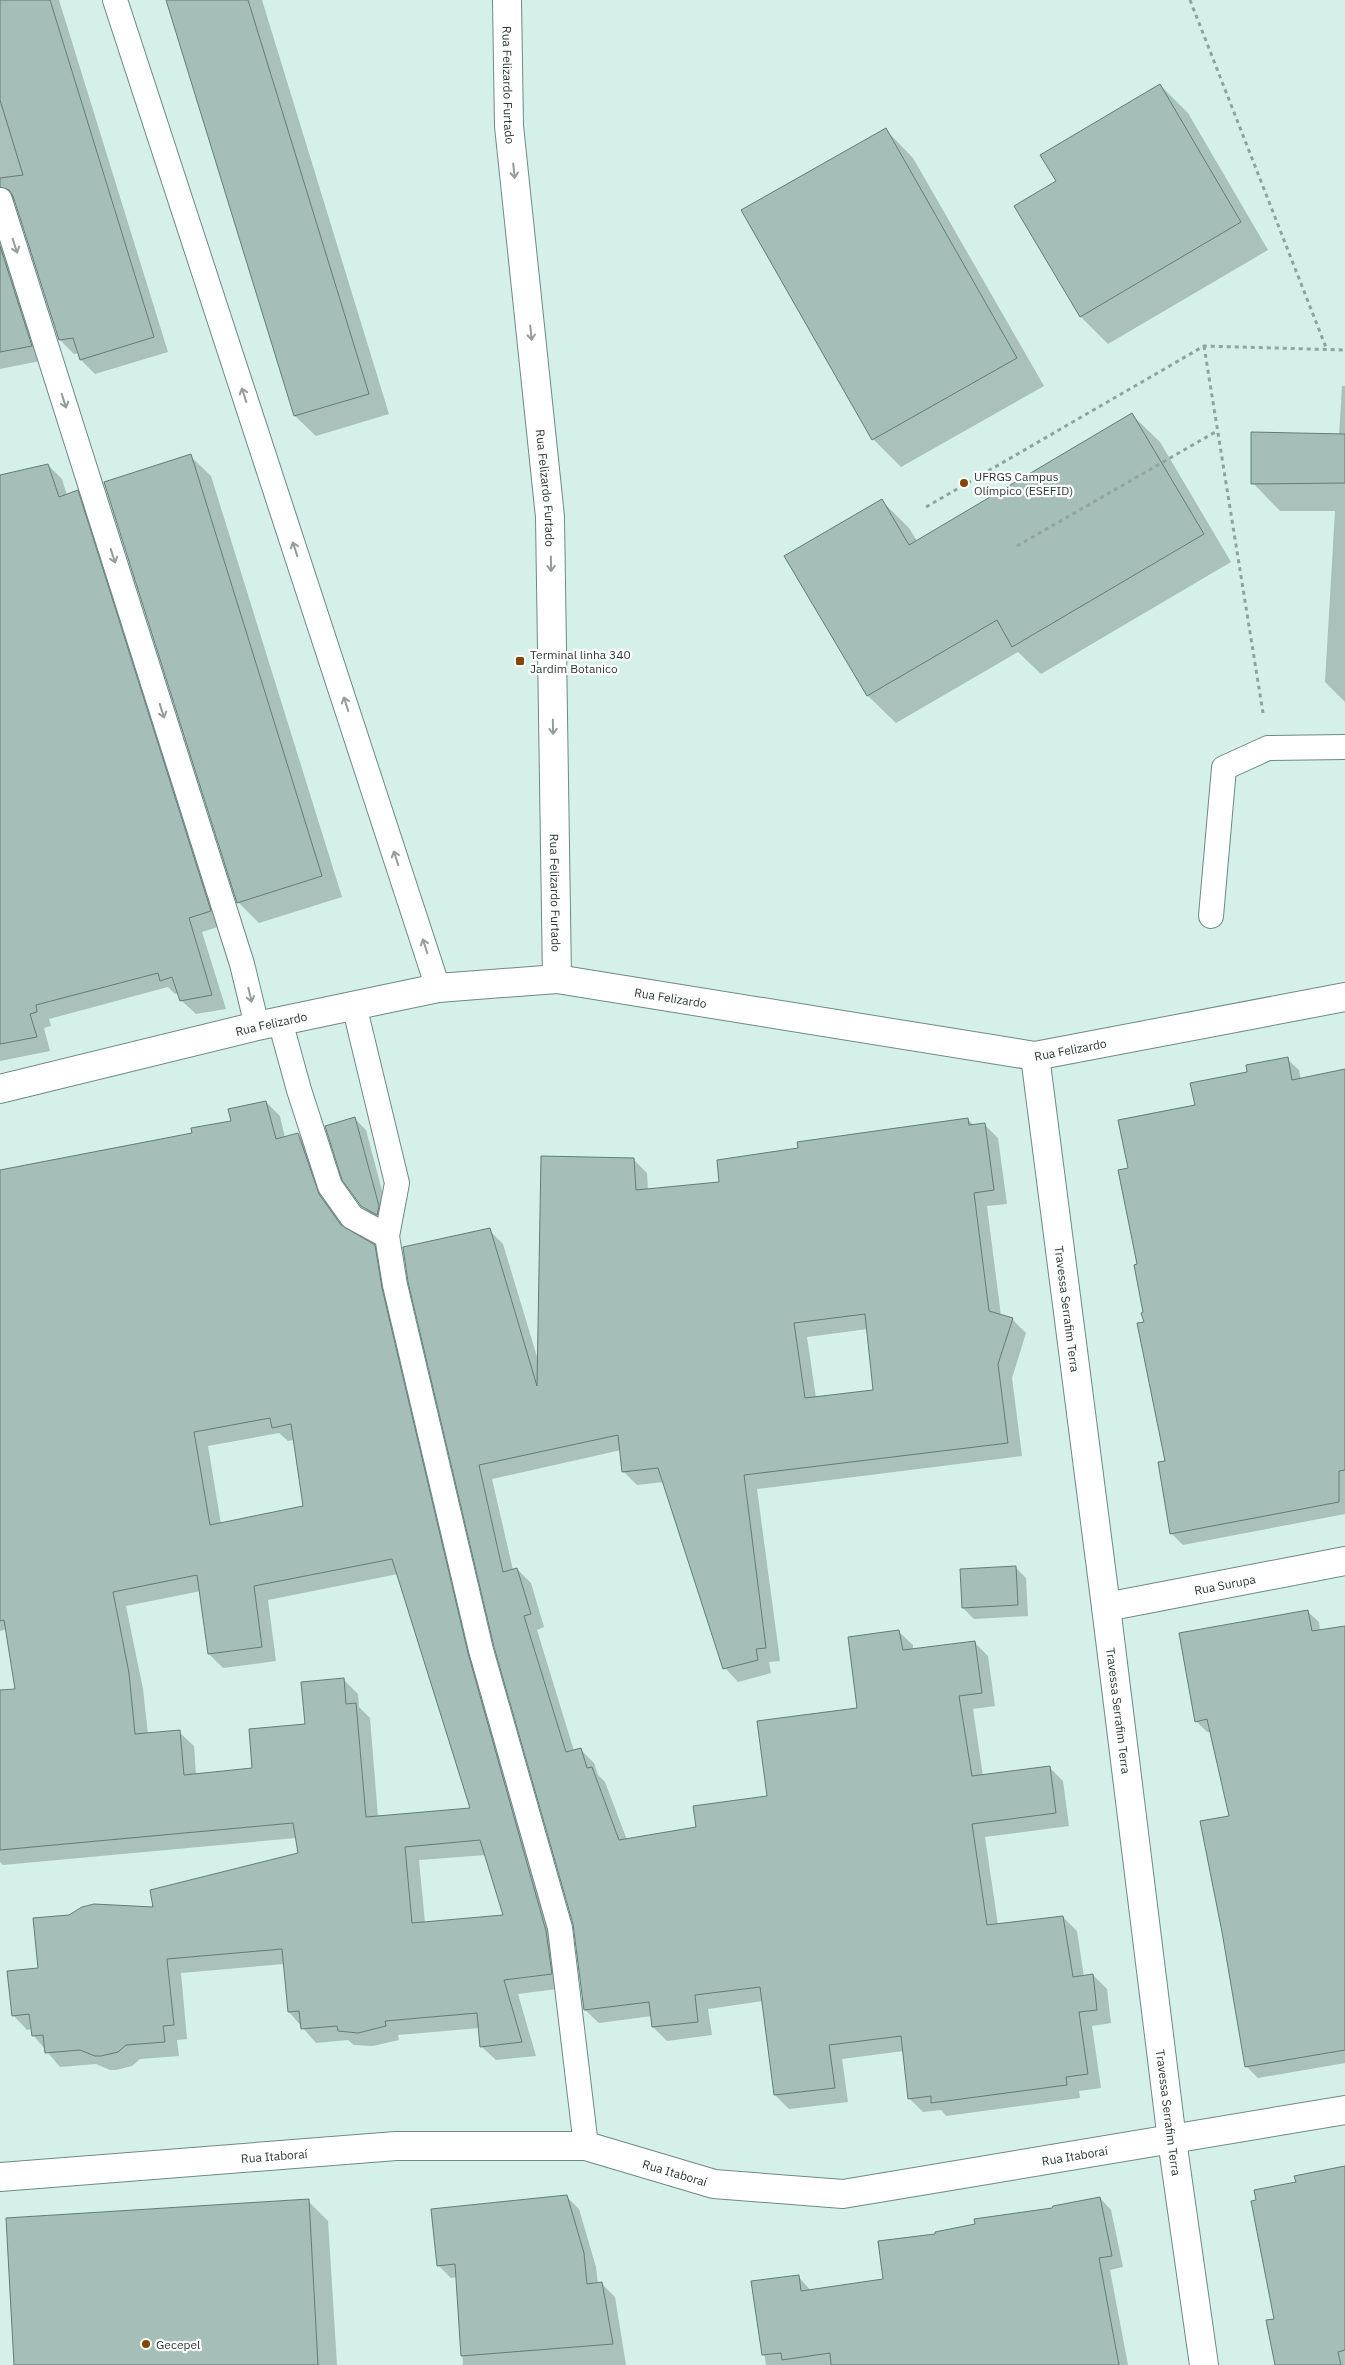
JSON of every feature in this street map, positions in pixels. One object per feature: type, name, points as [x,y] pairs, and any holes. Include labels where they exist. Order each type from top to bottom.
[{"type":"street","name":"Rua Felizardo Furtado","points":[[507,0],[510,126],[550,518],[557,978]]},
{"type":"street","name":"Rua Felizardo","points":[[0,1089],[268,1023],[438,988],[557,978],[1035,1056],[1345,997]]},
{"type":"street","name":"Travessa Serrafim Terra","points":[[1035,1056],[1172,2140],[1204,2365]]},
{"type":"street","name":"Rua Surupa","points":[[1106,1607],[1345,1561]]},
{"type":"street","name":"Rua Itaboraí","points":[[0,2177],[396,2146],[586,2146],[714,2184],[843,2194],[1345,2110]]},
{"type":"lane","points":[[115,0],[438,988]]},
{"type":"lane","points":[[0,200],[239,955],[299,1090],[330,1186],[352,1217],[387,1236]]},
{"type":"lane","points":[[1210,916],[1224,768],[1268,748],[1345,747]]},
{"type":"lane","points":[[354,1005],[397,1183],[387,1236],[395,1285],[480,1650],[560,1928],[586,2146]]},
{"type":"path","points":[[1190,0],[1327,350]]},
{"type":"path","points":[[1204,346],[1268,748]]},
{"type":"path","points":[[926,507],[1204,346],[1345,350]]},
{"type":"path","points":[[1017,546],[1218,431]]},
{"type":"building","points":[[0,0],[50,0],[154,337],[80,360],[73,338],[59,340],[13,196],[9,190],[0,187],[0,178],[23,175],[0,100]]},
{"type":"building","points":[[166,0],[248,0],[369,394],[294,416]]},
{"type":"building","points":[[1160,84],[1241,222],[1080,317],[1014,206],[1056,181],[1040,155]]},
{"type":"building","points":[[886,128],[1017,358],[872,440],[741,210]]},
{"type":"building","points":[[0,246],[32,346],[0,352]]},
{"type":"building","points":[[1132,413],[1204,534],[1012,647],[997,620],[867,696],[784,556],[882,499],[909,545]]},
{"type":"building","points":[[1251,432],[1345,434],[1345,483],[1251,484]]},
{"type":"building","points":[[191,454],[322,876],[237,903],[104,482]]},
{"type":"building","points":[[48,464],[59,497],[78,490],[211,911],[189,918],[212,995],[180,1001],[172,977],[160,981],[158,973],[36,1005],[37,1012],[30,1014],[37,1037],[0,1044],[0,475]]},
{"type":"building","points":[[1288,1057],[1292,1080],[1345,1069],[1345,1470],[1339,1471],[1339,1502],[1170,1534],[1158,1462],[1165,1461],[1137,1323],[1144,1322],[1134,1265],[1137,1264],[1118,1170],[1128,1168],[1118,1120],[1195,1105],[1190,1083],[1247,1072],[1246,1065]]},
{"type":"building","points":[[266,1101],[276,1139],[298,1133],[319,1194],[341,1225],[375,1245],[382,1288],[468,1653],[546,1931],[552,1974],[504,1980],[522,2042],[480,2047],[477,2013],[385,2021],[386,2026],[358,2033],[338,2031],[337,2026],[301,2029],[299,2011],[288,2012],[282,1949],[167,1959],[174,2025],[163,2026],[165,2042],[126,2045],[118,2052],[101,2056],[95,2056],[80,2050],[45,2053],[43,2035],[32,2036],[29,2014],[12,2016],[7,1971],[38,1968],[33,1918],[69,1915],[82,1907],[94,1904],[153,1907],[150,1890],[298,1853],[293,1823],[0,1850],[0,1690],[15,1689],[4,1620],[0,1621],[0,1170],[192,1133],[191,1128],[231,1121],[228,1109]],"holes":[[[270,1418],[272,1428],[291,1424],[303,1506],[210,1525],[194,1432]],[[392,1559],[470,1808],[366,1817],[356,1703],[346,1704],[344,1678],[301,1682],[305,1724],[249,1729],[252,1768],[184,1775],[180,1730],[135,1734],[129,1673],[113,1592],[197,1575],[208,1654],[262,1647],[254,1586]],[[480,1840],[503,1915],[412,1923],[405,1847]]]},
{"type":"building","points":[[355,1117],[379,1206],[377,1215],[361,1206],[342,1180],[325,1126]]},
{"type":"building","points":[[968,1118],[969,1125],[985,1123],[994,1190],[974,1193],[989,1311],[1013,1318],[998,1364],[1008,1443],[744,1475],[766,1648],[756,1649],[758,1660],[723,1669],[658,1468],[622,1472],[618,1435],[479,1465],[503,1572],[517,1568],[531,1614],[524,1616],[566,1752],[581,1748],[587,1768],[592,1767],[619,1840],[696,1827],[693,1806],[767,1796],[757,1721],[857,1708],[848,1637],[899,1630],[903,1650],[975,1641],[982,1693],[959,1696],[972,1776],[1050,1766],[1056,1813],[972,1824],[987,1925],[1063,1916],[1073,1977],[1093,1974],[1097,2010],[1079,2012],[1088,2074],[1066,2077],[1067,2085],[931,2103],[931,2096],[908,2099],[901,2036],[829,2045],[835,2088],[774,2095],[760,1987],[695,1995],[698,2022],[652,2027],[649,2002],[584,2010],[573,1924],[494,1647],[408,1282],[403,1247],[490,1228],[537,1386],[541,1156],[634,1158],[636,1190],[719,1182],[717,1160],[798,1148],[797,1142]],"holes":[[[865,1314],[873,1390],[805,1398],[794,1323]]]},
{"type":"building","points":[[1016,1566],[1018,1605],[962,1608],[960,1569]]},
{"type":"building","points":[[1308,1610],[1312,1631],[1345,1626],[1345,2050],[1245,2067],[1222,1932],[1200,1821],[1229,1816],[1207,1719],[1195,1722],[1179,1633]]},
{"type":"building","points":[[1345,2166],[1345,2350],[1338,2352],[1341,2365],[1275,2365],[1266,2320],[1274,2319],[1251,2201],[1256,2200],[1254,2190],[1296,2182],[1294,2176]]},
{"type":"building","points":[[567,2195],[584,2253],[587,2284],[602,2282],[613,2344],[461,2356],[455,2264],[437,2266],[431,2209]]},
{"type":"building","points":[[1100,2197],[1112,2256],[1099,2258],[1119,2365],[831,2365],[830,2353],[782,2360],[781,2353],[762,2355],[751,2281],[799,2275],[801,2291],[883,2279],[878,2241],[935,2234],[935,2232],[975,2224],[974,2219],[1052,2208],[1053,2206]]},
{"type":"building","points":[[309,2199],[318,2365],[14,2365],[6,2218]]},
{"type":"place","name":"UFRGS Campus Olímpico (ESEFID)","points":[[964,483]]},
{"type":"place","name":"Terminal linha 340 Jardim Botanico","points":[[520,661]]},
{"type":"place","name":"Gecepel","points":[[146,2344]]}]
